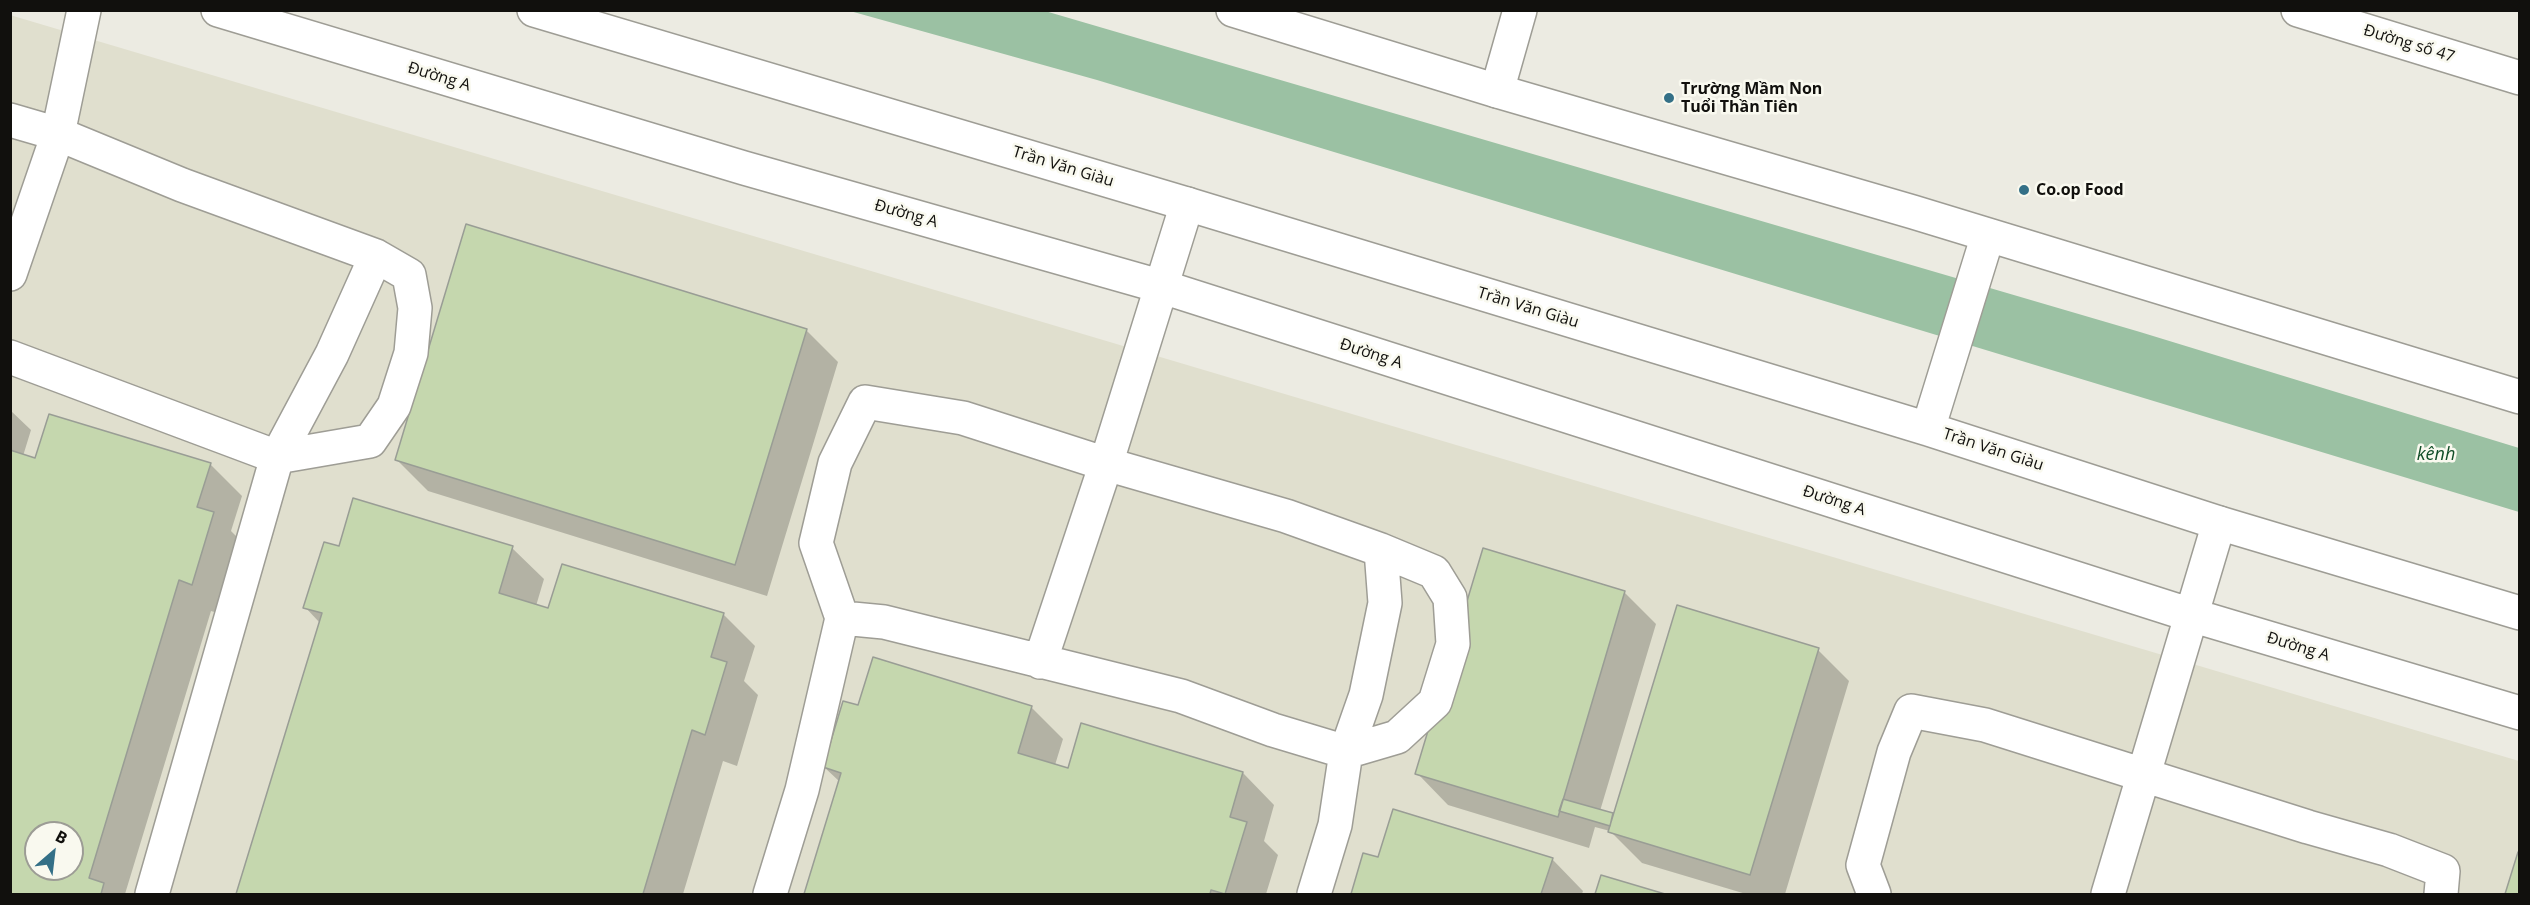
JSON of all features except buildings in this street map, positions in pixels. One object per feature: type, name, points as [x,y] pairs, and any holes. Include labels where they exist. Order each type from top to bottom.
[{"type":"main road","points":[[10,274],[58,134],[84,10]]},
{"type":"main road","name":"Đường A","points":[[218,10],[744,168],[1163,287],[2191,615],[2520,713]]},
{"type":"main road","name":"Trần Văn Giàu","points":[[534,10],[1187,204],[1928,429],[2219,523],[2520,613]]},
{"type":"main road","points":[[1233,10],[1497,91],[1988,235],[2520,397]]},
{"type":"main road","points":[[1497,91],[1520,10]]},
{"type":"main road","name":"Đường số 47","points":[[2298,10],[2520,78]]},
{"type":"main road","points":[[10,120],[58,134],[182,185],[376,256],[409,275],[416,308],[411,353],[394,406],[370,441],[278,457],[10,357]]},
{"type":"main road","points":[[1040,662],[1163,287],[1187,204]]},
{"type":"main road","points":[[1928,429],[1988,235]]},
{"type":"main road","points":[[152,894],[278,457],[332,354],[376,256]]},
{"type":"main road","points":[[770,894],[802,790],[842,618],[816,543],[835,462],[865,402],[963,418],[1106,464],[1286,516],[1381,550],[1434,572],[1450,598],[1453,644],[1435,702],[1397,737],[1346,752],[1273,730],[1181,696],[884,622],[842,618]]},
{"type":"main road","points":[[2108,894],[2219,523]]},
{"type":"main road","points":[[1314,894],[1335,825],[1346,752],[1366,695],[1384,603],[1381,550]]},
{"type":"main road","points":[[1874,894],[1863,865],[1894,752],[1911,711],[1985,725],[2143,776],[2389,850],[2443,870],[2441,894]]},
{"type":"shaded area","points":[[10,15],[2519,761],[2519,894],[11,894]]},
{"type":"water","name":"kênh","points":[[850,11],[1045,11],[2140,332],[2519,448],[2519,512],[1097,80]]},
{"type":"place","name":"Trường Mầm Non Tuổi Thần Tiên","points":[[1669,98]]},
{"type":"place","name":"Co.op Food","points":[[2024,190]]}]
